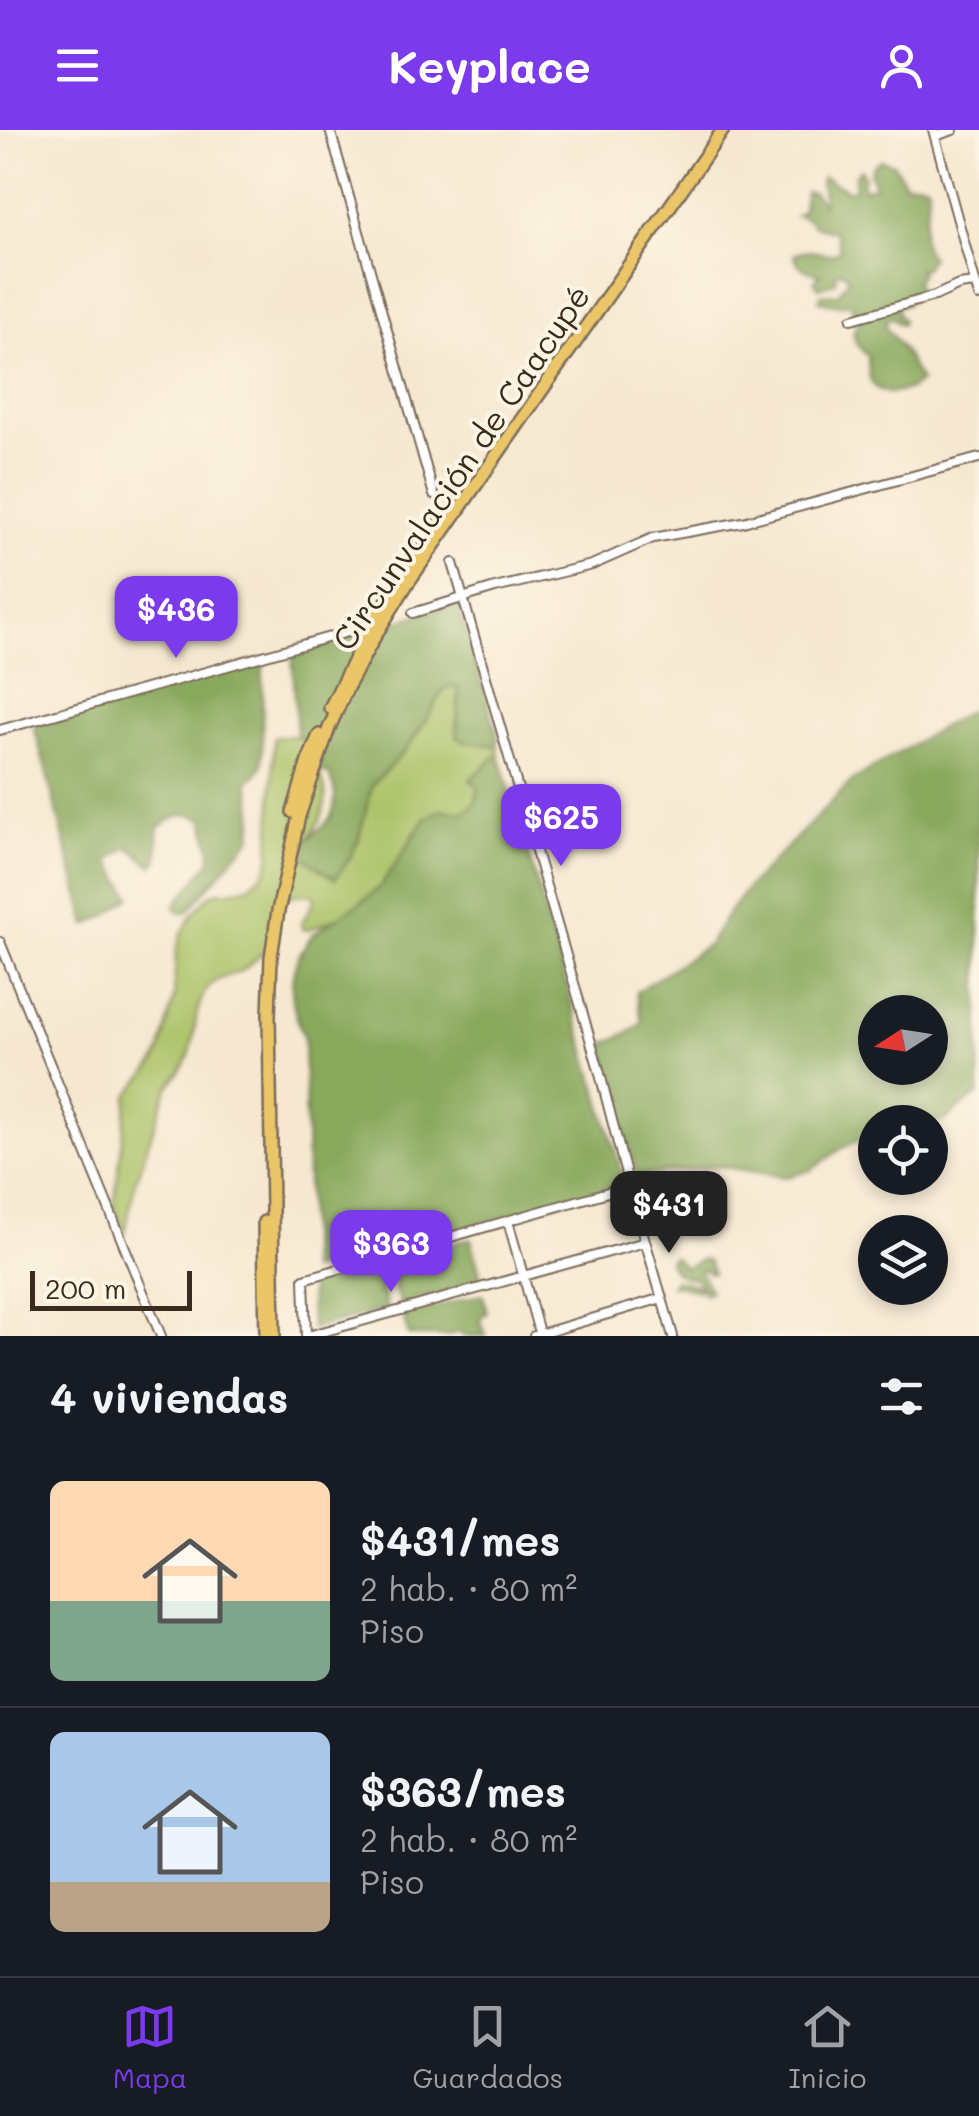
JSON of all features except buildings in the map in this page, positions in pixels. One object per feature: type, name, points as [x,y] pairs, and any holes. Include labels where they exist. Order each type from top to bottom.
[{"type":"highway","name":"Circunvalación de Caacupé","points":[[266,1336],[263,968],[284,845],[308,760],[338,690],[379,612],[715,130]]},
{"type":"highway","name":"Circunvalación de Caacupé","points":[[274,1336],[271,957],[292,842],[324,742],[347,688],[407,584],[723,130]]},
{"type":"street","points":[[330,130],[434,495]]},
{"type":"street","points":[[952,130],[934,133],[979,296]]},
{"type":"street","points":[[852,319],[976,282]]},
{"type":"street","points":[[413,613],[592,565],[653,538],[743,522],[979,458]]},
{"type":"street","points":[[454,563],[673,1336]]},
{"type":"street","points":[[0,730],[362,628]]},
{"type":"street","points":[[0,942],[162,1336]]},
{"type":"street","points":[[629,1186],[304,1278],[307,1336],[645,1242]]},
{"type":"street","points":[[508,1221],[538,1335],[662,1298]]},
{"type":"green space","points":[[881,160],[894,164],[905,183],[927,184],[929,192],[923,240],[931,257],[925,268],[918,269],[918,292],[906,305],[898,306],[902,324],[892,317],[885,327],[920,381],[910,389],[889,393],[871,380],[868,356],[854,337],[855,327],[864,317],[851,314],[854,306],[819,301],[821,295],[838,294],[849,278],[842,271],[835,274],[836,282],[819,288],[814,281],[820,274],[804,269],[794,255],[840,250],[835,232],[796,215],[803,210],[805,192],[814,193],[822,204],[823,177],[850,191],[861,169],[864,189],[875,186],[870,173]]},
{"type":"green space","points":[[458,604],[498,746],[464,742],[457,737],[459,694],[456,687],[443,690],[405,751],[372,785],[358,841],[335,879],[300,854],[331,817],[335,798],[328,773],[318,772],[308,743],[297,736],[292,650]]},
{"type":"green space","points":[[263,659],[262,766],[248,781],[253,817],[251,838],[187,912],[180,913],[174,906],[210,862],[211,851],[204,820],[186,814],[169,820],[158,828],[158,860],[153,866],[129,847],[109,860],[131,897],[87,925],[34,726]]},
{"type":"green space","points":[[456,686],[459,694],[456,729],[464,742],[498,746],[499,754],[470,779],[478,786],[474,804],[466,811],[448,811],[416,831],[390,876],[372,895],[342,916],[302,929],[315,899],[313,895],[300,894],[283,901],[268,944],[259,955],[244,969],[210,985],[199,1006],[189,1056],[167,1090],[135,1182],[125,1234],[114,1205],[128,1096],[161,1050],[174,997],[176,952],[193,914],[218,891],[249,886],[265,872],[270,859],[274,737],[297,736],[307,743],[322,780],[325,807],[303,846],[323,872],[358,841],[372,785],[405,751],[443,690]]},
{"type":"green space","points":[[979,705],[979,1094],[948,1118],[948,1105],[858,1105],[858,1141],[811,1170],[787,1177],[718,1166],[637,1176],[602,1045],[642,1023],[636,992],[709,944],[748,887],[853,780]]},
{"type":"green space","points":[[499,754],[625,1184],[309,1271],[304,1037],[292,994],[296,962],[313,935],[381,886],[426,818],[441,810],[465,812],[471,806],[477,798],[478,786],[470,780]]},
{"type":"green space","points":[[471,1238],[482,1282],[400,1305],[387,1261]]},
{"type":"green space","points":[[673,1256],[685,1268],[702,1259],[708,1261],[713,1273],[700,1270],[710,1291],[704,1294],[702,1288],[699,1291],[671,1285],[675,1280],[701,1286],[695,1278],[675,1272],[669,1260]]},
{"type":"green space","points":[[375,1265],[387,1309],[311,1329],[310,1282]]},
{"type":"green space","points":[[483,1294],[487,1313],[480,1317],[486,1336],[462,1336],[460,1331],[448,1336],[409,1336],[403,1316]]}]
